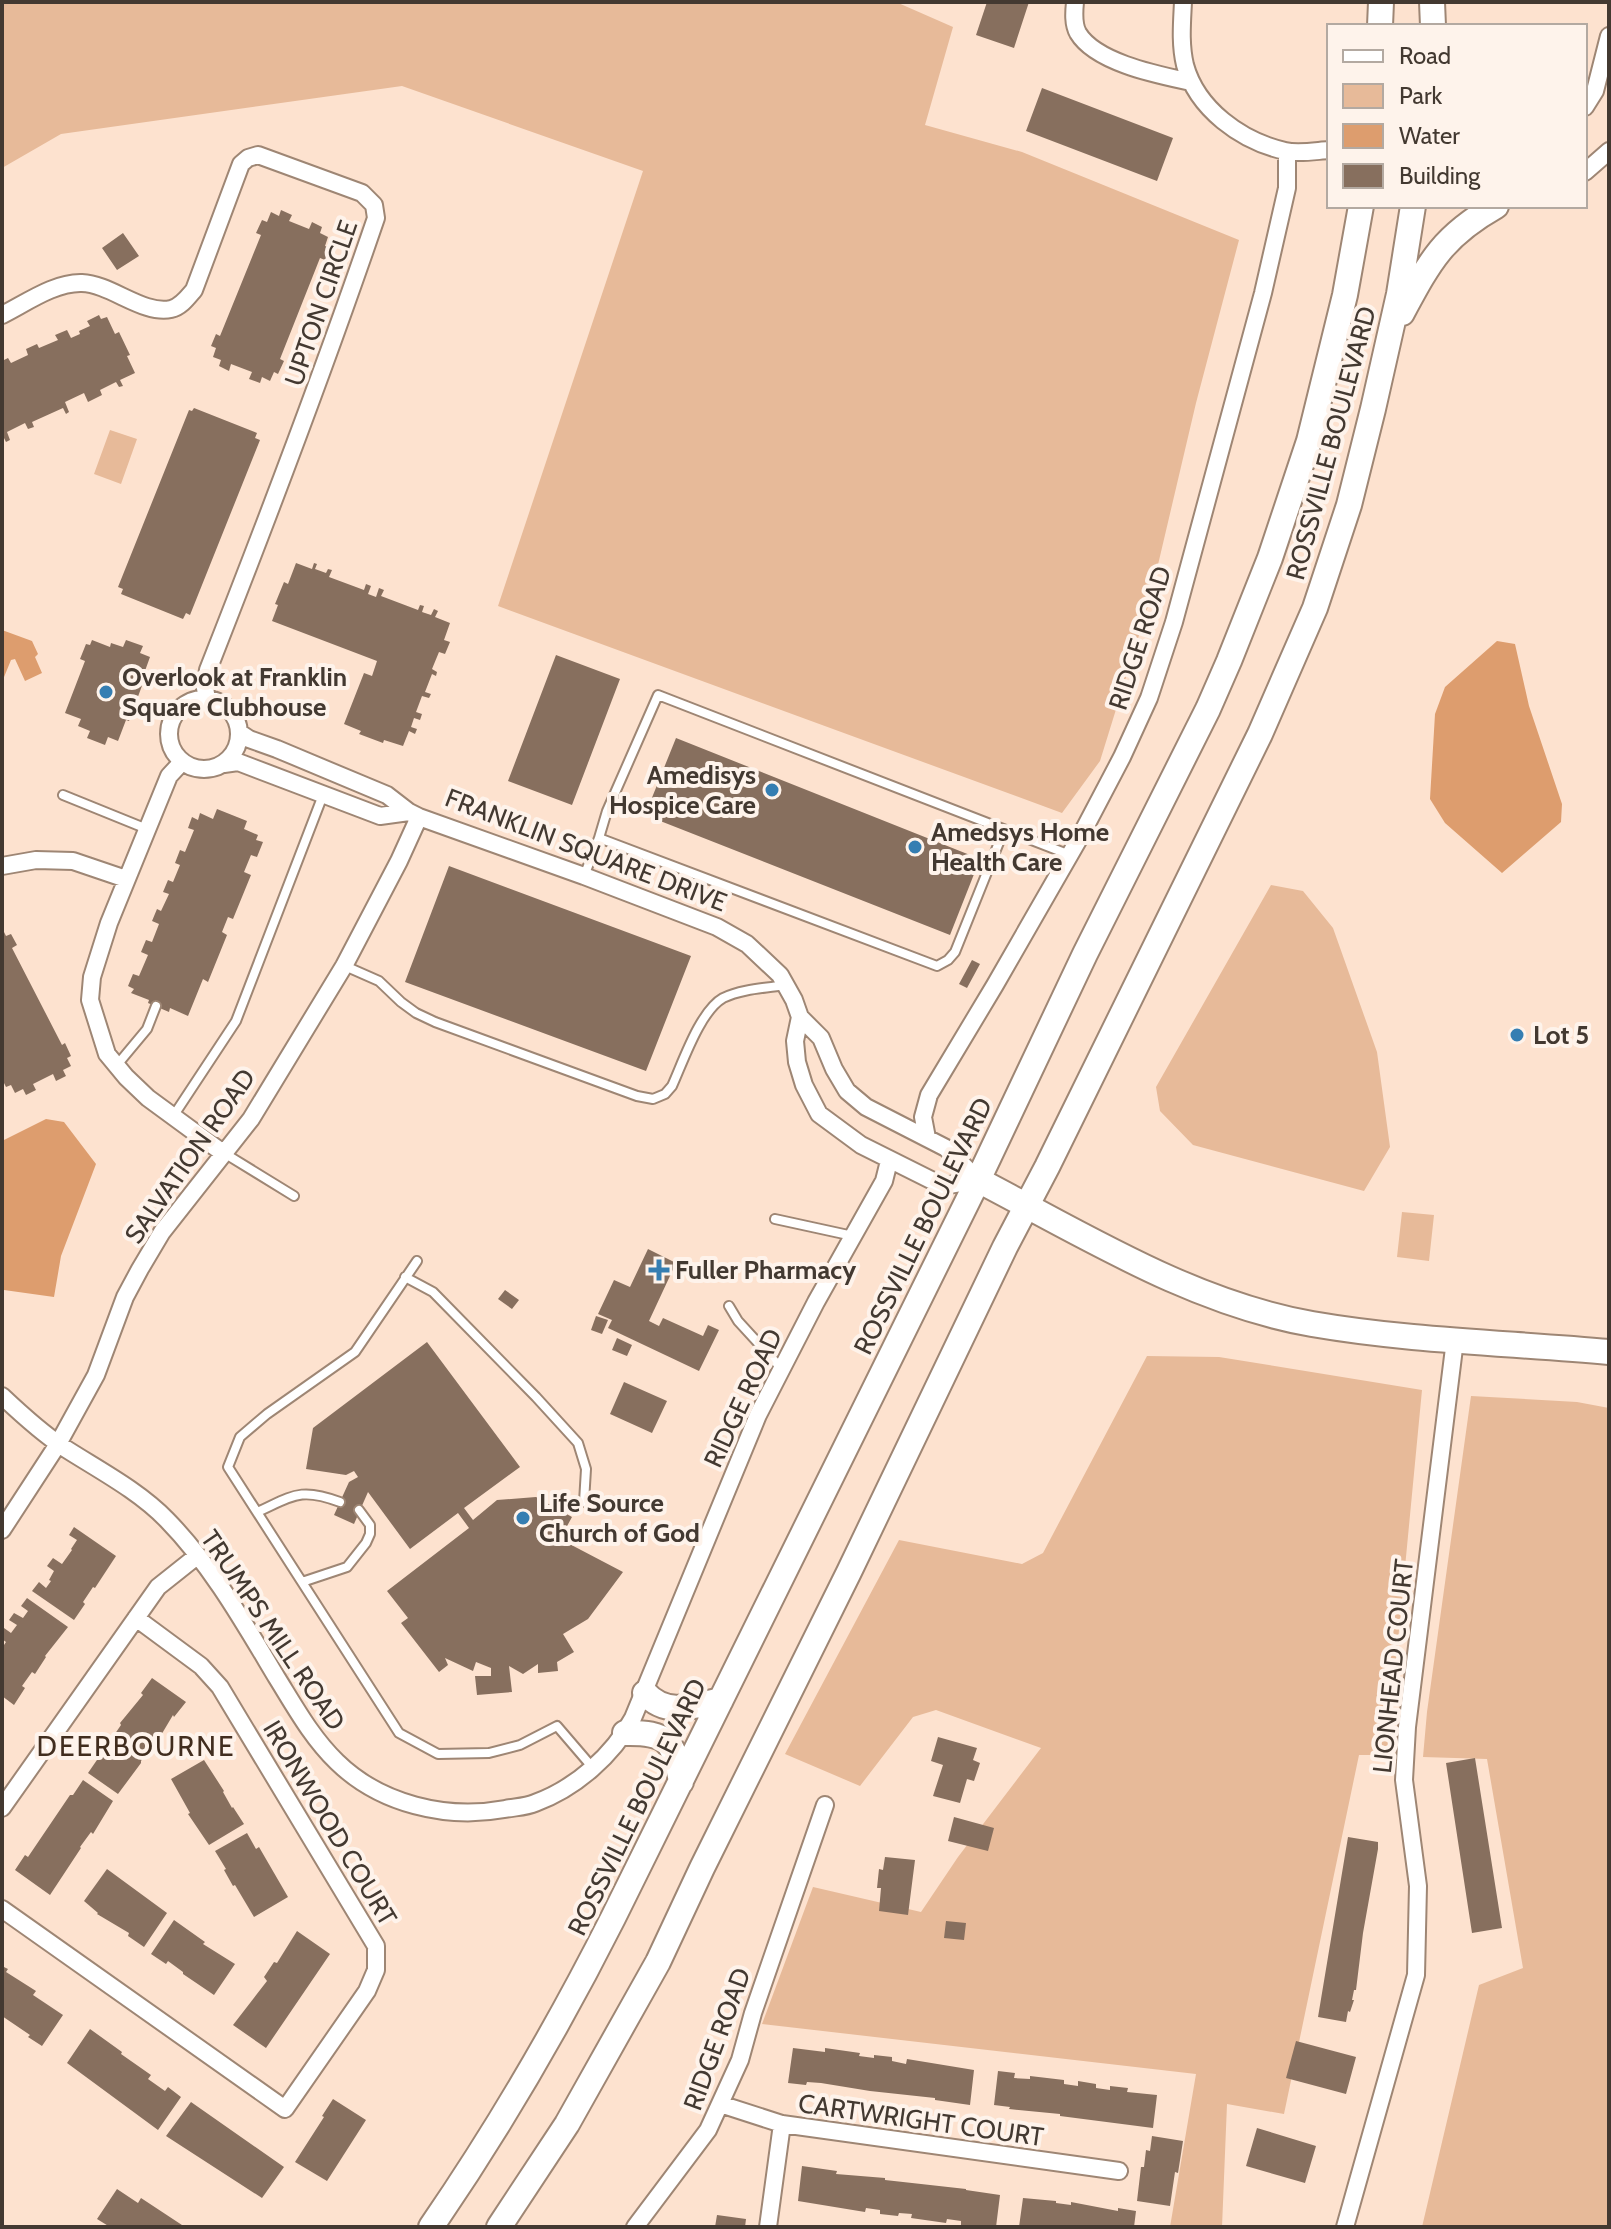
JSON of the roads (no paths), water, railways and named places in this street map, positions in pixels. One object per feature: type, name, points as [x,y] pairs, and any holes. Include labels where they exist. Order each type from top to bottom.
[{"type":"main road","points":[[1380,24],[1381,2]]},
{"type":"main road","name":"ROSSVILLE BOULEVARD","points":[[431,2227],[505,2113],[576,1990],[1208,709],[1252,606],[1309,441],[1345,295],[1361,208]]},
{"type":"main road","name":"ROSSVILLE BOULEVARD","points":[[499,2227],[567,2124],[658,1962],[1260,734],[1315,608],[1349,505],[1390,336],[1413,208]]},
{"type":"main road","points":[[1390,336],[1424,273],[1444,245],[1460,229],[1493,208]]},
{"type":"main road","name":"FRANKLIN SQUARE DRIVE","points":[[978,1180],[1146,1267],[1233,1303],[1311,1324],[1455,1340],[1609,1352]]},
{"type":"main road","points":[[645,1693],[652,1702],[669,1709],[721,1700]]},
{"type":"main road","points":[[625,1733],[648,1733],[665,1739],[676,1754],[681,1782]]},
{"type":"street","points":[[1075,2],[1077,32],[1092,48],[1158,75],[1191,82]]},
{"type":"street","points":[[1183,2],[1181,38],[1185,63],[1191,82],[1212,110],[1228,126],[1251,139],[1287,152],[1327,150]]},
{"type":"street","points":[[1587,104],[1595,91],[1609,36]]},
{"type":"street","points":[[1587,170],[1609,151]]},
{"type":"street","name":"RIDGE ROAD","points":[[927,1138],[923,1117],[929,1095],[1070,855],[1122,757],[1149,698],[1174,622],[1271,264],[1287,188],[1287,152]]},
{"type":"street","name":"UPTON CIRCLE","points":[[2,315],[66,284],[95,285],[154,309],[172,309],[184,302],[194,290],[241,164],[258,155],[362,193],[374,205],[376,218],[344,311],[285,475],[208,670],[207,699]]},
{"type":"street","points":[[207,699],[226,706],[233,714],[240,733],[233,756],[214,769],[203,770],[192,768],[174,754],[169,732],[171,721],[185,704],[207,699]]},
{"type":"street","name":"FRANKLIN SQUARE DRIVE","points":[[240,733],[387,795],[414,815],[717,927],[756,952],[780,975],[800,1017],[821,1038],[847,1091],[866,1107],[946,1148],[978,1180]]},
{"type":"street","points":[[182,762],[169,776],[126,879],[98,953],[90,1000],[107,1054],[148,1098],[223,1153]]},
{"type":"street","name":"FRANKLIN SQUARE DRIVE","points":[[224,764],[238,762],[380,816],[414,815]]},
{"type":"street","name":"SALVATION ROAD","points":[[2,1530],[58,1444],[96,1375],[125,1297],[162,1232],[251,1119],[344,966],[399,861],[414,815]]},
{"type":"street","points":[[2,866],[36,860],[73,861],[126,879]]},
{"type":"street","name":"FRANKLIN SQUARE DRIVE","points":[[800,1017],[795,1041],[797,1062],[804,1085],[819,1114],[861,1145],[943,1186],[978,1180]]},
{"type":"street","name":"RIDGE ROAD","points":[[534,1804],[578,1780],[608,1755],[625,1733],[645,1693],[758,1415],[884,1181],[889,1161]]},
{"type":"street","name":"LIONHEAD COURT","points":[[1345,2227],[1416,1975],[1418,1886],[1404,1780],[1407,1727],[1455,1340]]},
{"type":"street","name":"TRUMPS MILL ROAD","points":[[2,1396],[58,1444],[166,1518],[216,1579],[312,1735],[337,1763],[363,1783],[396,1800],[423,1808],[463,1813],[534,1804]]},
{"type":"street","points":[[2,1808],[158,1587],[197,1556]]},
{"type":"street","name":"IRONWOOD COURT","points":[[2,1909],[285,2109],[367,1991],[376,1970],[376,1946],[220,1687],[201,1666],[136,1618]]},
{"type":"street","name":"RIDGE ROAD","points":[[635,2227],[708,2130],[740,2060],[753,2013],[825,1805]]},
{"type":"street","name":"CARTWRIGHT COURT","points":[[720,2104],[782,2124],[1119,2171]]},
{"type":"street","points":[[768,2227],[782,2124]]},
{"type":"lane","points":[[584,876],[607,811],[658,695],[1070,855]]},
{"type":"lane","points":[[63,795],[147,829]]},
{"type":"lane","points":[[174,1115],[236,1021],[323,795]]},
{"type":"lane","points":[[599,838],[937,966],[955,952],[1004,830]]},
{"type":"lane","points":[[344,966],[379,981],[409,1008],[435,1022],[596,1083],[653,1099],[665,1094],[672,1086],[704,1018],[714,1004],[740,993],[786,985]]},
{"type":"lane","points":[[117,1065],[147,1029],[156,1006]]},
{"type":"lane","points":[[223,1153],[294,1196]]},
{"type":"lane","points":[[775,1219],[853,1236]]},
{"type":"lane","points":[[417,1261],[355,1352],[267,1414],[240,1437],[228,1467],[399,1733],[438,1754],[489,1753],[520,1745],[557,1726],[593,1768]]},
{"type":"lane","points":[[405,1277],[433,1292],[578,1443],[586,1469],[584,1502]]},
{"type":"lane","points":[[729,1306],[738,1321],[781,1368]]},
{"type":"lane","points":[[257,1512],[303,1493],[319,1494],[340,1502]]},
{"type":"lane","points":[[302,1582],[347,1567],[370,1534],[370,1525],[359,1510]]},
{"type":"water","points":[[2,630],[32,641],[42,673],[25,681],[15,659],[11,660],[2,682]]},
{"type":"water","points":[[1497,641],[1515,644],[1529,706],[1562,804],[1561,822],[1502,873],[1445,823],[1430,799],[1435,714],[1445,687]]},
{"type":"water","points":[[46,1119],[64,1122],[96,1164],[61,1256],[54,1297],[2,1288],[2,1141]]},
{"type":"place","name":"Overlook at Franklin Square Clubhouse","points":[[106,692]]},
{"type":"place","name":"Amedisys Hospice Care","points":[[772,790]]},
{"type":"place","name":"Amedsys Home Health Care","points":[[915,847]]},
{"type":"place","name":"Lot 5","points":[[1517,1035]]},
{"type":"place","name":"Fuller Pharmacy","points":[[659,1270]]},
{"type":"place","name":"Life Source Church of God","points":[[523,1518]]},
{"type":"district","name":"DEERBOURNE","points":[[136,1746]]}]
